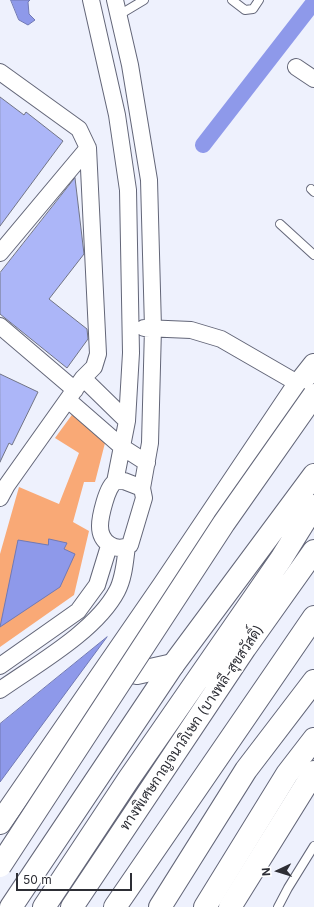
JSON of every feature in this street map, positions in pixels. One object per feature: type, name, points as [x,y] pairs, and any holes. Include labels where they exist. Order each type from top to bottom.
[{"type":"main road","points":[[0,866],[224,523],[306,389],[314,365]]},
{"type":"main road","points":[[0,823],[108,667],[306,389]]},
{"type":"main road","points":[[276,524],[314,458]]},
{"type":"main road","points":[[10,907],[173,665],[276,524],[314,475]]},
{"type":"main road","points":[[44,907],[128,780],[282,559],[314,506]]},
{"type":"main road","name":"ทางพิเศษกาญจนาภิเษก (บางพลี-สุขสวัสดิ์)","points":[[72,907],[245,648],[314,551]]},
{"type":"main road","points":[[115,907],[314,617]]},
{"type":"main road","points":[[160,907],[314,664]]},
{"type":"main road","points":[[108,667],[137,674],[173,665]]},
{"type":"main road","points":[[246,770],[314,681]]},
{"type":"main road","points":[[205,907],[287,774],[314,739]]},
{"type":"main road","points":[[230,907],[314,772]]},
{"type":"street","points":[[91,0],[117,115],[128,190],[131,327],[127,421],[115,482],[108,489],[99,525],[103,539],[109,546],[117,548],[127,546]]},
{"type":"street","points":[[0,690],[94,623],[117,590],[124,570],[127,546],[132,540],[144,498],[142,488],[150,443],[153,328],[149,180],[130,65],[117,8]]},
{"type":"street","points":[[296,67],[314,79]]},
{"type":"street","points":[[0,72],[79,129],[88,148],[98,354],[94,367],[75,389],[7,485],[0,498]]},
{"type":"street","points":[[0,253],[88,148]]},
{"type":"street","points":[[0,326],[75,389],[127,421]]},
{"type":"street","points":[[131,327],[191,330],[221,339],[306,389]]},
{"type":"street","points":[[75,389],[122,447],[147,463]]},
{"type":"street","points":[[115,482],[128,482],[142,488]]},
{"type":"street","points":[[0,666],[78,611],[97,585],[109,546]]},
{"type":"lane","points":[[117,8],[144,0]]},
{"type":"lane","points":[[232,0],[245,10],[253,9],[259,0]]},
{"type":"lane","points":[[280,224],[314,255]]},
{"type":"lane","points":[[278,907],[314,846]]},
{"type":"shaded area","points":[[74,412],[105,443],[95,482],[84,482],[73,522],[89,531],[74,595],[0,647],[0,554],[19,487],[59,504],[79,453],[55,438]]},
{"type":"water","points":[[11,0],[30,0],[28,2],[29,14],[35,20],[28,25],[19,20]]},
{"type":"water","points":[[49,539],[67,543],[64,549],[75,554],[60,587],[0,627],[18,540],[48,545]]},
{"type":"water","points":[[107,637],[0,782],[0,724]]},
{"type":"building","points":[[0,97],[24,115],[26,112],[63,141],[0,226]]},
{"type":"building","points":[[75,178],[84,254],[49,299],[87,329],[88,339],[67,368],[0,314],[0,273]]},
{"type":"building","points":[[0,374],[38,392],[12,445],[9,443],[0,462]]},
{"type":"waterway","points":[[203,145],[314,2]]}]
